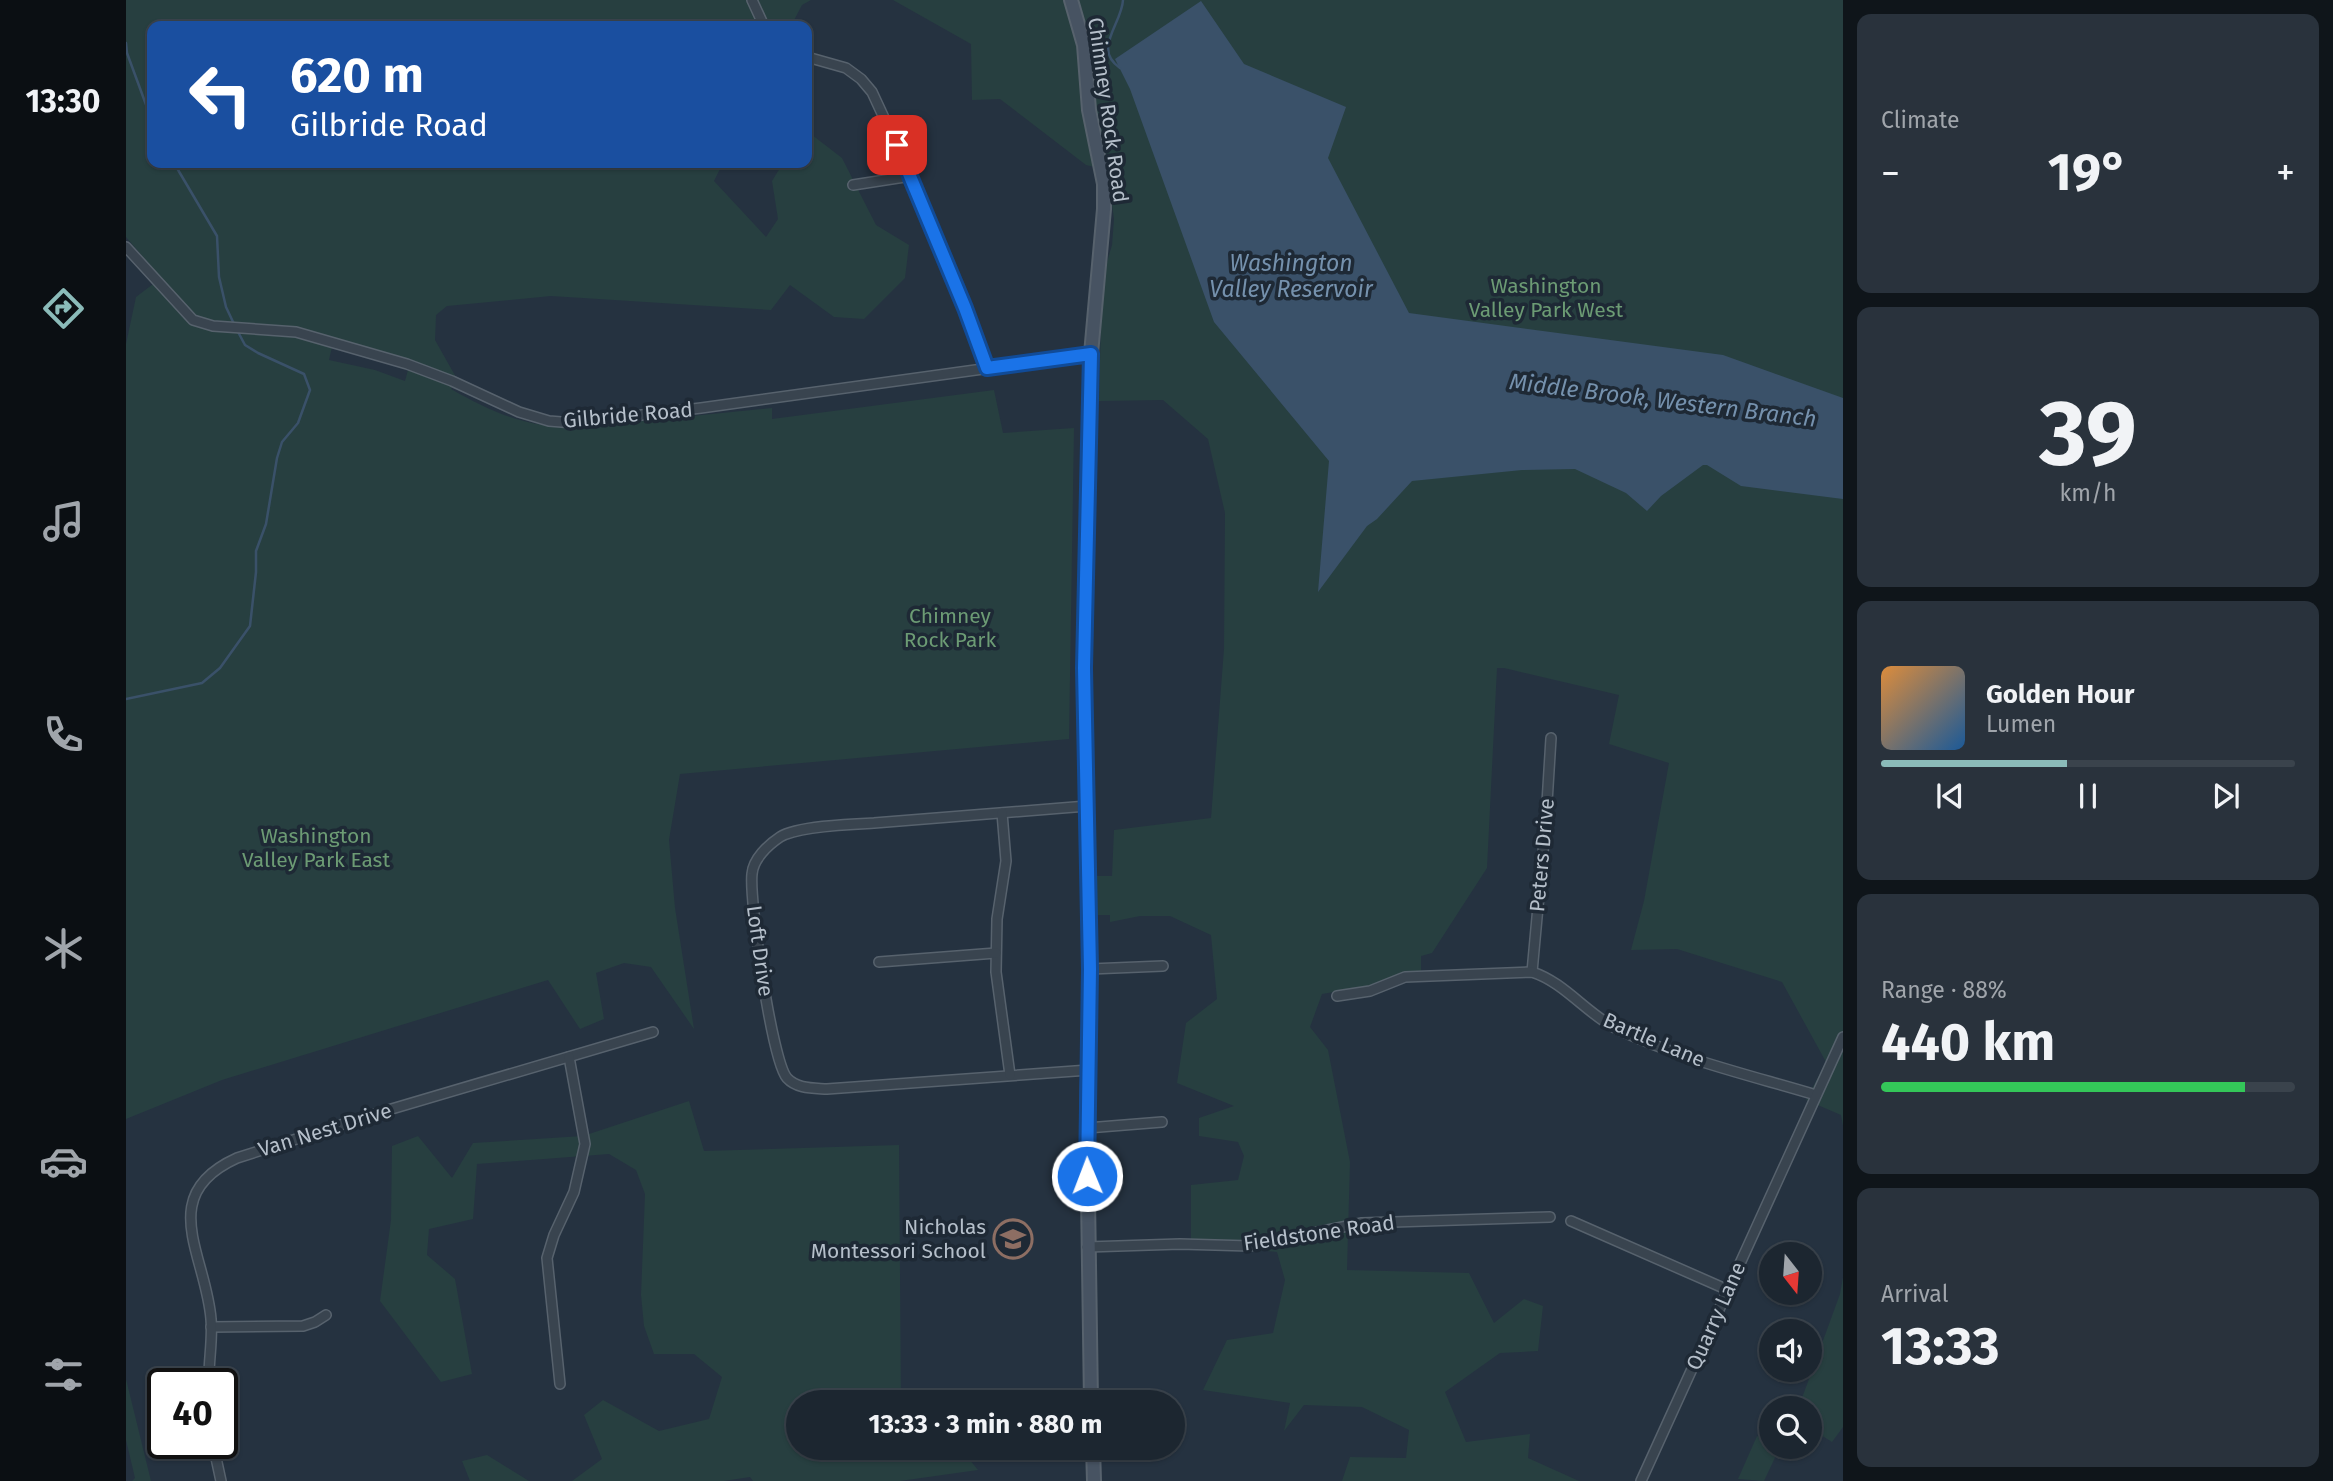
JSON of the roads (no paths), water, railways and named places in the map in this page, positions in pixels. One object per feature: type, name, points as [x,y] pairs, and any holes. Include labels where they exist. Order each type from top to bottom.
[{"type":"street","points":[[752,0],[762,21]]},
{"type":"street","name":"Chimney Rock Road","points":[[1071,0],[1082,36],[1089,110],[1104,184],[1091,354],[1084,668],[1090,969],[1087,1247],[1091,1390]]},
{"type":"street","points":[[812,58],[846,68],[872,92],[911,176],[987,368]]},
{"type":"street","points":[[853,185],[911,176]]},
{"type":"street","name":"Gilbride Road","points":[[126,247],[193,320],[222,327],[296,332],[407,363],[519,412],[549,421],[574,423],[701,408],[1091,354]]},
{"type":"street","name":"Peters Drive","points":[[1532,972],[1551,738]]},
{"type":"street","name":"Loft Drive","points":[[1087,806],[788,832],[761,855],[752,872],[752,899],[779,1063],[788,1079],[799,1086],[827,1089],[1088,1070]]},
{"type":"street","points":[[1002,813],[1006,861],[997,919],[996,972],[1010,1075]]},
{"type":"street","points":[[879,962],[996,953]]},
{"type":"street","points":[[1090,969],[1163,966]]},
{"type":"street","points":[[1337,996],[1370,991],[1405,977],[1532,972]]},
{"type":"street","name":"Bartle Lane","points":[[1532,972],[1551,981],[1596,1017],[1616,1028],[1704,1063],[1816,1096]]},
{"type":"street","name":"Van Nest Drive","points":[[210,1368],[211,1327],[203,1273],[190,1226],[189,1209],[194,1196],[218,1167],[237,1158],[378,1113],[653,1032]]},
{"type":"street","name":"Quarry Lane","points":[[1641,1481],[1843,1037]]},
{"type":"street","points":[[560,1384],[547,1258],[554,1235],[574,1192],[585,1144],[569,1057]]},
{"type":"street","points":[[1087,1128],[1162,1122]]},
{"type":"street","name":"Fieldstone Road","points":[[1087,1247],[1180,1244],[1250,1246],[1362,1223],[1550,1217]]},
{"type":"street","points":[[1570,1221],[1728,1290]]},
{"type":"street","points":[[211,1327],[303,1326],[326,1315]]},
{"type":"street","points":[[216,1459],[221,1481]]},
{"type":"street","points":[[1093,1460],[1094,1481]]},
{"type":"water","name":"Washington Valley Reservoir","points":[[1201,1],[1244,64],[1346,107],[1328,158],[1409,313],[1723,355],[1843,398],[1843,499],[1741,486],[1707,465],[1703,465],[1661,496],[1647,511],[1626,493],[1575,469],[1522,470],[1412,481],[1377,519],[1367,526],[1318,592],[1329,461],[1214,322],[1130,89],[1115,59]]},
{"type":"waterway","name":"Middle Brook, Western Branch","points":[[1120,68],[1112,61],[1108,44],[1123,0]]},
{"type":"waterway","points":[[126,43],[127,53],[147,107]]},
{"type":"waterway","points":[[177,168],[217,236],[219,277],[226,307],[234,324]]},
{"type":"waterway","points":[[126,699],[202,683],[220,668],[250,626],[256,551],[266,524],[277,458],[282,442],[298,423],[310,390],[304,374],[245,345],[237,330]]},
{"type":"place","name":"Nicholas Montessori School","points":[[1013,1239]]},
{"type":"park label","name":"Washington Valley Park West","points":[[1546,298]]},
{"type":"park label","name":"Chimney Rock Park","points":[[950,628]]},
{"type":"park label","name":"Washington Valley Park East","points":[[316,848]]}]
